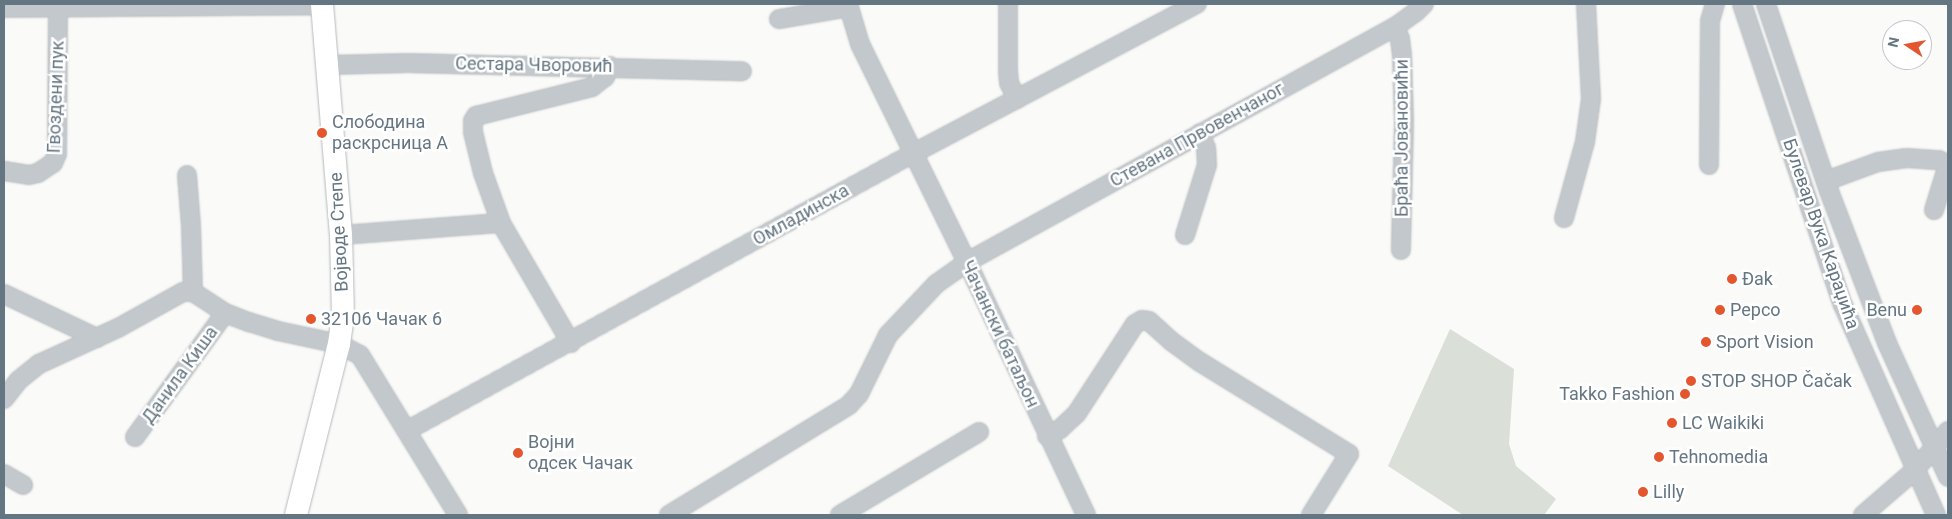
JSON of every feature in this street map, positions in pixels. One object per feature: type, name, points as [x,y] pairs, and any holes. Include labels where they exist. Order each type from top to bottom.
[{"type":"main road","name":"Војводе Степе","points":[[296,515],[339,344],[343,304],[341,235],[322,4]]},
{"type":"street","points":[[4,8],[322,4]]},
{"type":"street","points":[[1008,4],[1009,82],[1017,99]]},
{"type":"street","name":"Омладинска","points":[[408,430],[571,343],[912,154],[1197,4]]},
{"type":"street","name":"Стевана Првовенчаног","points":[[669,515],[849,405],[860,394],[888,335],[936,284],[967,262],[1395,27],[1424,4]]},
{"type":"street","points":[[1564,218],[1585,142],[1591,99],[1586,4]]},
{"type":"street","points":[[1709,165],[1710,21],[1715,4]]},
{"type":"street","name":"Булевар Вука Караџића","points":[[1742,4],[1843,305],[1936,515]]},
{"type":"street","name":"Булевар Вука Караџића","points":[[1766,4],[1826,181],[1887,343],[1948,477]]},
{"type":"street","points":[[779,19],[848,6]]},
{"type":"street","name":"Чачански батаљон","points":[[848,6],[860,44],[912,154],[967,262],[1086,515]]},
{"type":"street","name":"Гвоздени пук","points":[[4,171],[29,175],[38,173],[53,163],[57,154],[58,7]]},
{"type":"street","name":"Браћа Јовановићи","points":[[1395,27],[1400,39],[1402,55],[1404,123],[1401,250]]},
{"type":"street","name":"Сестара Чворовић","points":[[327,64],[408,63],[610,66],[742,71]]},
{"type":"street","points":[[571,343],[501,223],[483,173],[473,132],[474,118],[592,86],[605,77],[610,66]]},
{"type":"street","points":[[1185,234],[1207,165],[1206,148],[1200,133]]},
{"type":"street","points":[[1826,181],[1878,162],[1907,158],[1939,160],[1945,163],[1947,168],[1934,210]]},
{"type":"street","points":[[4,399],[20,380],[39,364],[148,313],[183,292],[192,292],[191,226],[187,175]]},
{"type":"street","points":[[341,235],[501,223]]},
{"type":"street","name":"Данила Киша","points":[[192,292],[225,313],[272,330],[339,344],[354,350],[367,363],[458,515]]},
{"type":"street","points":[[4,294],[97,338]]},
{"type":"street","name":"Данила Киша","points":[[135,438],[225,313]]},
{"type":"street","points":[[1048,436],[1060,429],[1077,413],[1135,324],[1145,320],[1200,362],[1349,454],[1312,515]]},
{"type":"street","points":[[1863,515],[1915,470],[1948,431]]},
{"type":"street","points":[[840,515],[979,432]]},
{"type":"street","points":[[4,474],[22,485]]},
{"type":"shaded area","points":[[1450,329],[1514,369],[1509,444],[1516,466],[1556,499],[1544,515],[1463,515],[1388,466]]},
{"type":"place","name":"Слободина раскрсница А","points":[[322,133]]},
{"type":"place","name":"Đak","points":[[1732,279]]},
{"type":"place","name":"Pepco","points":[[1720,310]]},
{"type":"place","name":"Benu","points":[[1917,310]]},
{"type":"place","name":"32106 Чачак 6","points":[[311,319]]},
{"type":"place","name":"Sport Vision","points":[[1706,342]]},
{"type":"place","name":"STOP SHOP Čačak","points":[[1691,381]]},
{"type":"place","name":"Takko Fashion","points":[[1685,394]]},
{"type":"place","name":"LC Waikiki","points":[[1672,423]]},
{"type":"place","name":"Војни одсек Чачак","points":[[518,453]]},
{"type":"place","name":"Tehnomedia","points":[[1659,457]]},
{"type":"place","name":"Lilly","points":[[1643,492]]}]
